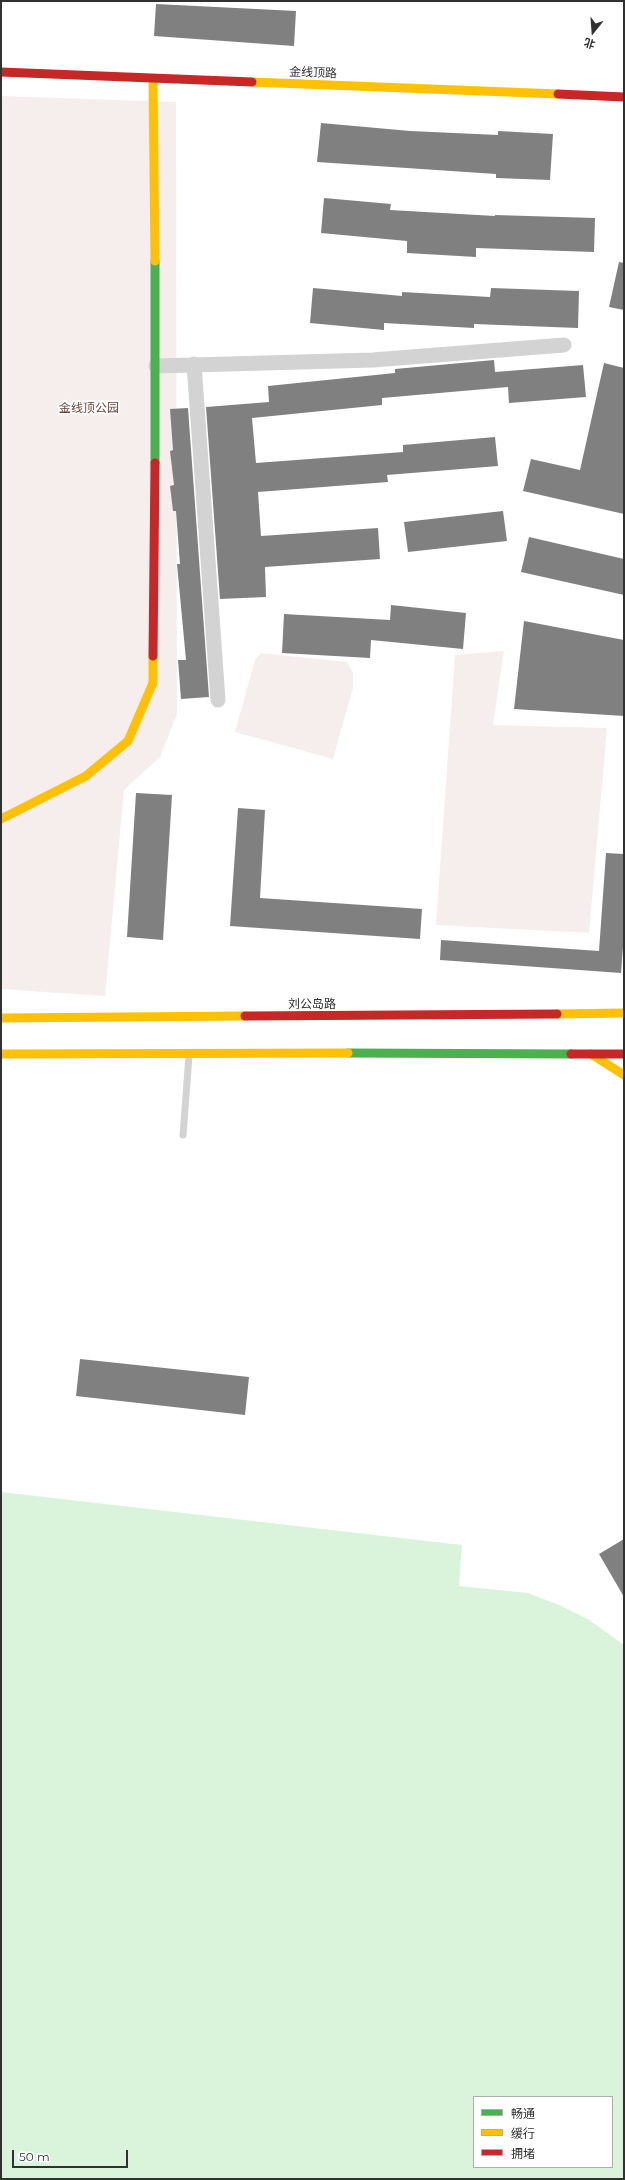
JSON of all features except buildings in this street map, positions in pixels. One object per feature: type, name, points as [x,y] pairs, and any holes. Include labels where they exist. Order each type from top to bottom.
[{"type":"street","name":"金线顶路","points":[[1,72],[624,98]]},
{"type":"street","points":[[1,819],[86,776],[128,741],[153,683],[156,366],[153,79]]},
{"type":"street","points":[[156,366],[373,360],[564,345]]},
{"type":"street","points":[[194,364],[218,700]]},
{"type":"street","name":"刘公岛路","points":[[1,1018],[623,1012]]},
{"type":"street","points":[[1,1054],[624,1054]]},
{"type":"street","points":[[591,1054],[624,1075]]},
{"type":"lane","points":[[183,1135],[189,1054]]},
{"type":"green space","name":"金线顶公园","points":[[1,96],[176,102],[177,714],[160,757],[124,790],[105,996],[1,989]]},
{"type":"green space","points":[[504,651],[493,725],[607,728],[589,933],[436,925],[455,655]]},
{"type":"green space","points":[[261,653],[347,662],[353,673],[353,688],[333,759],[235,732],[255,660]]},
{"type":"shaded area","points":[[1,1492],[462,1545],[459,1586],[528,1593],[559,1605],[588,1619],[624,1645],[624,2179],[1,2179]]},
{"type":"traffic: fast","points":[[155,261],[155,463]]},
{"type":"traffic: fast","points":[[348,1053],[571,1054]]},
{"type":"traffic: slow","points":[[153,79],[155,261]]},
{"type":"traffic: slow","points":[[252,82],[558,94]]},
{"type":"traffic: slow","points":[[1,819],[86,776],[128,741],[153,683],[153,656]]},
{"type":"traffic: slow","points":[[557,1014],[624,1013]]},
{"type":"traffic: slow","points":[[1,1018],[245,1016]]},
{"type":"traffic: slow","points":[[1,1054],[348,1053]]},
{"type":"traffic: slow","points":[[591,1054],[624,1075]]},
{"type":"traffic: jam","points":[[1,72],[252,82]]},
{"type":"traffic: jam","points":[[558,94],[624,97]]},
{"type":"traffic: jam","points":[[153,656],[155,463]]},
{"type":"traffic: jam","points":[[245,1016],[557,1014]]},
{"type":"traffic: jam","points":[[571,1054],[624,1054]]}]
